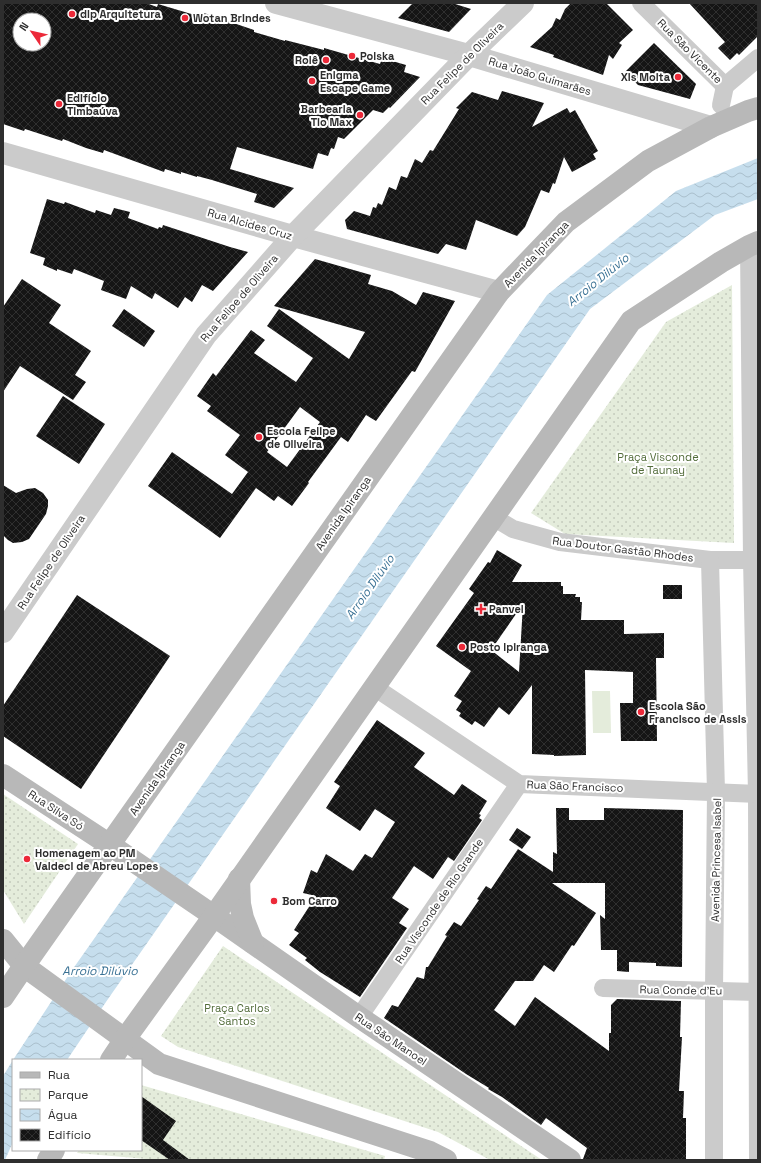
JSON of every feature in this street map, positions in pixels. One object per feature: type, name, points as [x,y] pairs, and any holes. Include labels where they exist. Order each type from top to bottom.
[{"type":"main road","name":"Avenida Ipiranga","points":[[3,997],[499,292],[566,222],[648,161],[711,127],[758,108]]},
{"type":"main road","points":[[113,1059],[125,1039],[214,916],[631,321],[721,262],[753,244]]},
{"type":"main road","name":"Rua Silva Só","points":[[3,775],[136,863]]},
{"type":"main road","name":"Rua São Manoel","points":[[136,863],[359,1018],[570,1160]]},
{"type":"main road","points":[[239,879],[240,904],[243,918],[253,943]]},
{"type":"main road","points":[[3,940],[24,966],[159,1064],[433,1157]]},
{"type":"main road","points":[[48,1160],[53,1151]]},
{"type":"street","name":"Rua João Guimarães","points":[[276,3],[469,55],[711,127]]},
{"type":"street","name":"Rua Felipe de Oliveira","points":[[3,632],[206,334],[293,236],[469,55],[523,3]]},
{"type":"street","name":"Rua São Vicente","points":[[641,3],[725,86],[721,105]]},
{"type":"street","points":[[725,86],[758,58]]},
{"type":"street","name":"Rua Alcides Cruz","points":[[3,153],[293,236],[499,292]]},
{"type":"street","points":[[753,244],[758,794],[758,1160]]},
{"type":"street","name":"Rua Doutor Gastão Rhodes","points":[[494,517],[513,530],[560,542],[710,560],[755,560]]},
{"type":"street","name":"Avenida Princesa Isabel","points":[[710,560],[716,792],[714,1160]]},
{"type":"street","name":"Rua São Francisco","points":[[374,687],[519,784],[758,794]]},
{"type":"street","name":"Rua Visconde de Rio Grande","points":[[359,1018],[519,784]]},
{"type":"street","name":"Rua Conde d'Eu","points":[[603,988],[758,992]]},
{"type":"green space","name":"Praça Visconde de Taunay","points":[[732,285],[734,543],[565,534],[531,513],[666,322]]},
{"type":"green space","points":[[592,691],[610,691],[611,733],[593,733]]},
{"type":"green space","points":[[3,794],[78,844],[24,924],[3,890]]},
{"type":"green space","name":"Praça Carlos Santos","points":[[223,946],[542,1160],[490,1160],[438,1132],[178,1047],[161,1036]]},
{"type":"green space","points":[[142,1085],[385,1156],[384,1160],[158,1160],[77,1153],[78,1151],[142,1151]]},
{"type":"water","name":"Arroio Dilúvio","points":[[758,158],[758,199],[715,215],[590,309],[68,1059],[14,1059],[70,973],[547,295],[676,191]]},
{"type":"water","points":[[12,1062],[12,1144],[5,1160],[3,1160],[3,1076]]},
{"type":"building","points":[[3,3],[146,3],[157,7],[158,4],[203,17],[204,13],[254,30],[254,32],[285,41],[324,50],[324,48],[380,64],[382,58],[406,65],[404,72],[420,77],[390,108],[389,107],[383,113],[373,110],[344,139],[338,137],[334,149],[331,148],[328,156],[318,153],[313,169],[237,147],[230,169],[294,188],[274,208],[254,202],[257,194],[212,180],[181,172],[181,174],[165,169],[164,172],[104,150],[103,153],[63,139],[62,141],[25,129],[24,131],[3,124]]},
{"type":"building","points":[[413,3],[452,3],[471,9],[449,32],[398,18]]},
{"type":"building","points":[[571,3],[606,3],[633,30],[619,43],[622,45],[613,59],[609,55],[603,75],[530,47],[552,27],[556,18],[560,20],[565,9]]},
{"type":"building","points":[[689,3],[758,3],[758,36],[739,55],[737,53],[730,60],[718,48],[725,42]]},
{"type":"building","points":[[654,43],[696,84],[690,99],[638,85],[625,72]]},
{"type":"building","points":[[502,91],[544,103],[532,127],[567,108],[570,113],[575,110],[598,151],[593,154],[596,159],[572,172],[564,157],[555,184],[553,183],[549,193],[541,190],[525,227],[517,236],[476,220],[466,250],[446,244],[438,254],[347,229],[345,220],[354,211],[370,216],[373,207],[376,208],[378,203],[382,205],[389,187],[396,190],[401,176],[407,178],[415,159],[422,163],[430,150],[433,151],[459,109],[456,108],[472,92],[498,100]]},
{"type":"building","points":[[47,199],[64,204],[65,202],[95,213],[96,210],[111,215],[114,208],[130,212],[128,218],[158,229],[159,227],[162,228],[163,225],[248,252],[213,291],[202,285],[192,302],[185,297],[178,308],[155,293],[152,299],[131,286],[126,299],[101,290],[104,281],[74,269],[72,274],[57,269],[57,271],[43,265],[45,258],[30,253]]},
{"type":"building","points":[[315,259],[371,275],[368,284],[392,291],[416,305],[423,292],[455,301],[415,372],[412,371],[376,421],[366,415],[348,442],[341,437],[292,506],[278,496],[274,501],[256,488],[220,538],[148,486],[172,452],[232,494],[248,472],[225,455],[240,435],[207,411],[211,406],[197,396],[213,373],[216,376],[251,330],[265,340],[254,353],[296,382],[313,358],[267,326],[279,309],[349,359],[365,332],[274,306]],"holes":[[[300,407],[320,422],[287,467],[267,452]]]},
{"type":"building","points":[[22,279],[61,305],[49,323],[91,351],[75,375],[86,382],[73,400],[20,366],[3,392],[3,307]]},
{"type":"building","points":[[124,309],[155,331],[144,347],[112,326]]},
{"type":"building","points":[[63,396],[105,424],[79,464],[36,436]]},
{"type":"building","points":[[3,485],[16,493],[35,488],[43,493],[48,500],[46,514],[29,539],[22,542],[13,543],[3,535]]},
{"type":"building","points":[[497,550],[522,565],[512,582],[561,582],[561,586],[563,586],[563,594],[576,594],[575,597],[580,597],[580,602],[582,602],[581,620],[624,620],[624,634],[664,633],[664,658],[656,658],[657,741],[621,741],[620,703],[633,703],[633,672],[585,670],[586,755],[554,756],[532,754],[532,685],[509,715],[499,707],[484,727],[475,721],[472,725],[459,716],[461,713],[456,710],[462,701],[454,696],[471,671],[436,646],[474,593],[469,589],[488,562],[490,563]],"holes":[[[523,604],[519,672],[491,650]]]},
{"type":"building","points":[[663,585],[682,585],[682,599],[663,599]]},
{"type":"building","points":[[77,595],[170,656],[81,789],[3,736],[3,706]]},
{"type":"building","points":[[377,720],[425,753],[414,767],[454,795],[462,784],[487,801],[479,814],[481,815],[479,818],[482,820],[454,861],[448,857],[433,879],[414,866],[392,898],[409,909],[399,923],[407,928],[360,997],[320,972],[305,960],[307,958],[289,945],[299,933],[294,930],[316,896],[303,893],[311,870],[317,873],[326,854],[353,871],[365,854],[372,858],[395,822],[375,809],[360,831],[326,808],[340,786],[334,782]]},
{"type":"building","points":[[556,808],[569,808],[569,820],[604,820],[604,808],[683,810],[682,967],[656,966],[656,963],[629,962],[629,972],[617,971],[617,950],[601,950],[600,915],[605,919],[605,883],[552,883],[596,913],[574,946],[572,945],[554,972],[544,965],[533,981],[515,981],[494,1010],[515,1026],[535,997],[609,1051],[609,1033],[611,1033],[611,1005],[617,999],[681,1001],[680,1037],[682,1037],[679,1091],[684,1091],[683,1118],[686,1118],[686,1160],[583,1159],[587,1148],[546,1118],[541,1125],[502,1097],[488,1089],[489,1088],[384,1018],[392,1005],[398,1007],[417,977],[424,979],[426,967],[428,967],[447,936],[445,935],[454,922],[461,926],[479,900],[477,899],[486,886],[491,889],[518,849],[553,872],[553,852],[557,854]]},
{"type":"building","points":[[517,828],[531,837],[522,849],[509,840]]},
{"type":"building","points":[[142,1097],[176,1121],[163,1140],[190,1160],[170,1160],[142,1141]]},
{"type":"place","name":"dlp Arquitetura","points":[[72,14]]},
{"type":"place","name":"Wotan Brindes","points":[[185,18]]},
{"type":"place","name":"Polska","points":[[352,56]]},
{"type":"place","name":"Rolê","points":[[326,60]]},
{"type":"place","name":"Xis Moita","points":[[678,77]]},
{"type":"place","name":"Enigma Escape Game","points":[[312,81]]},
{"type":"place","name":"Edifício Timbaúva","points":[[59,104]]},
{"type":"place","name":"Barbearia Tio Max","points":[[360,115]]},
{"type":"place","name":"Escola Felipe de Oliveira","points":[[259,437]]},
{"type":"place","name":"Panvel","points":[[481,609]]},
{"type":"place","name":"Posto Ipiranga","points":[[462,647]]},
{"type":"place","name":"Escola São Francisco de Assis","points":[[641,712]]},
{"type":"place","name":"Homenagem ao PM Valdeci de Abreu Lopes","points":[[27,859]]},
{"type":"place","name":"Bom Carro","points":[[274,901]]}]
